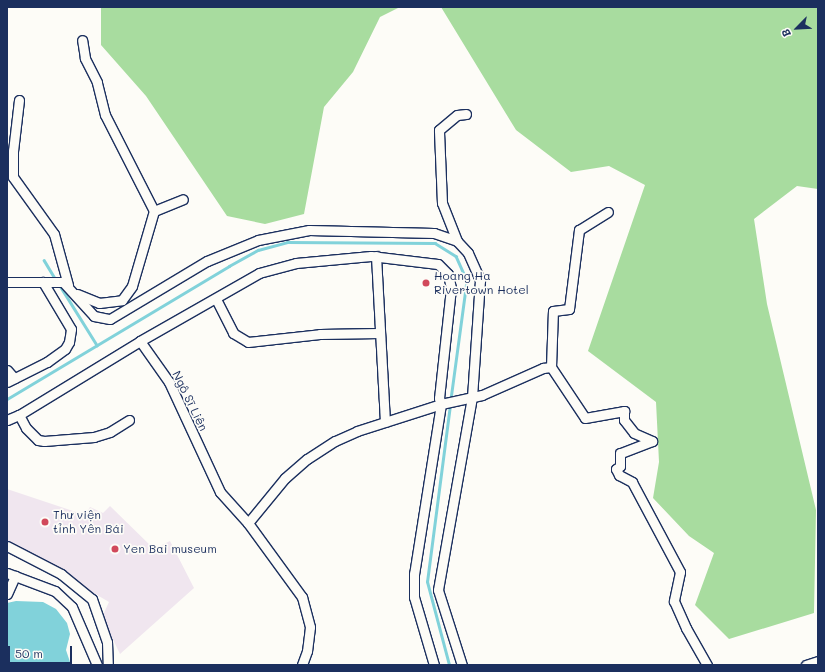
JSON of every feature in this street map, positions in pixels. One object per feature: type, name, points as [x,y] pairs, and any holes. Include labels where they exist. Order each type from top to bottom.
[{"type":"street","points":[[76,293],[100,303],[122,300],[132,286],[154,211],[105,115],[97,82],[85,58],[82,40]]},
{"type":"street","points":[[19,100],[13,151],[14,177],[54,234],[66,284],[76,293],[94,316],[110,319],[207,261],[258,240],[309,230],[434,233],[457,242],[468,253],[480,280],[468,397],[438,590],[462,665]]},
{"type":"street","points":[[457,242],[442,203],[439,130],[457,115],[466,114]]},
{"type":"street","points":[[154,211],[183,199]]},
{"type":"street","points":[[608,212],[579,230],[569,309],[553,311],[551,367],[585,418],[624,411],[624,420],[634,433],[652,441],[620,453],[620,466],[616,469],[619,474],[632,482],[680,572],[674,601],[686,628],[707,665]]},
{"type":"street","points":[[376,256],[384,422]]},
{"type":"street","points":[[7,420],[140,341],[216,299],[259,273],[296,263],[376,256],[438,264],[448,274],[451,288],[439,398],[443,403],[414,574],[414,597],[434,665]]},
{"type":"street","points":[[7,282],[45,282],[66,284]]},
{"type":"street","points":[[7,370],[10,380],[47,362],[65,349],[69,342],[71,329],[45,282]]},
{"type":"street","points":[[216,299],[233,333],[248,342],[320,334],[379,333]]},
{"type":"street","name":"Ngô Sĩ Liên","points":[[140,341],[169,382],[220,492],[248,523],[302,597],[310,627],[307,651],[302,665]]},
{"type":"street","points":[[248,523],[272,491],[307,459],[335,441],[384,422],[443,403],[482,395],[544,368],[551,367]]},
{"type":"street","points":[[19,414],[26,428],[38,440],[44,441],[94,437],[110,432],[129,420]]},
{"type":"street","points":[[7,546],[61,574],[92,599],[107,642],[108,665]]},
{"type":"street","points":[[7,594],[11,574],[55,591],[72,607],[97,665]]},
{"type":"street","points":[[806,665],[818,661]]},
{"type":"shaded area","points":[[7,489],[85,515],[90,507],[103,513],[110,506],[154,549],[170,541],[194,588],[120,654],[102,617],[109,602],[7,542]]},
{"type":"green space","points":[[101,7],[400,7],[380,17],[353,72],[324,107],[304,214],[265,224],[227,216],[146,96],[101,45]]},
{"type":"green space","points":[[441,7],[818,7],[818,189],[797,186],[754,219],[767,304],[816,510],[814,613],[729,639],[695,605],[714,553],[689,536],[653,498],[659,462],[656,402],[588,351],[645,185],[609,166],[571,172],[516,130]]},
{"type":"water","points":[[16,601],[43,602],[56,609],[67,623],[70,634],[66,650],[71,665],[7,665],[7,603]]},
{"type":"waterway","points":[[7,399],[229,266],[258,250],[287,242],[435,243],[456,256],[467,281],[451,399]]},
{"type":"waterway","points":[[44,260],[56,280]]},
{"type":"waterway","points":[[59,284],[97,345]]},
{"type":"waterway","points":[[449,665],[427,582],[450,404]]},
{"type":"place","name":"Hoang Ha Rivertown Hotel","points":[[426,283]]},
{"type":"place","name":"Thư viện tỉnh Yên Bái","points":[[45,522]]},
{"type":"place","name":"Yen Bai museum","points":[[115,549]]}]
